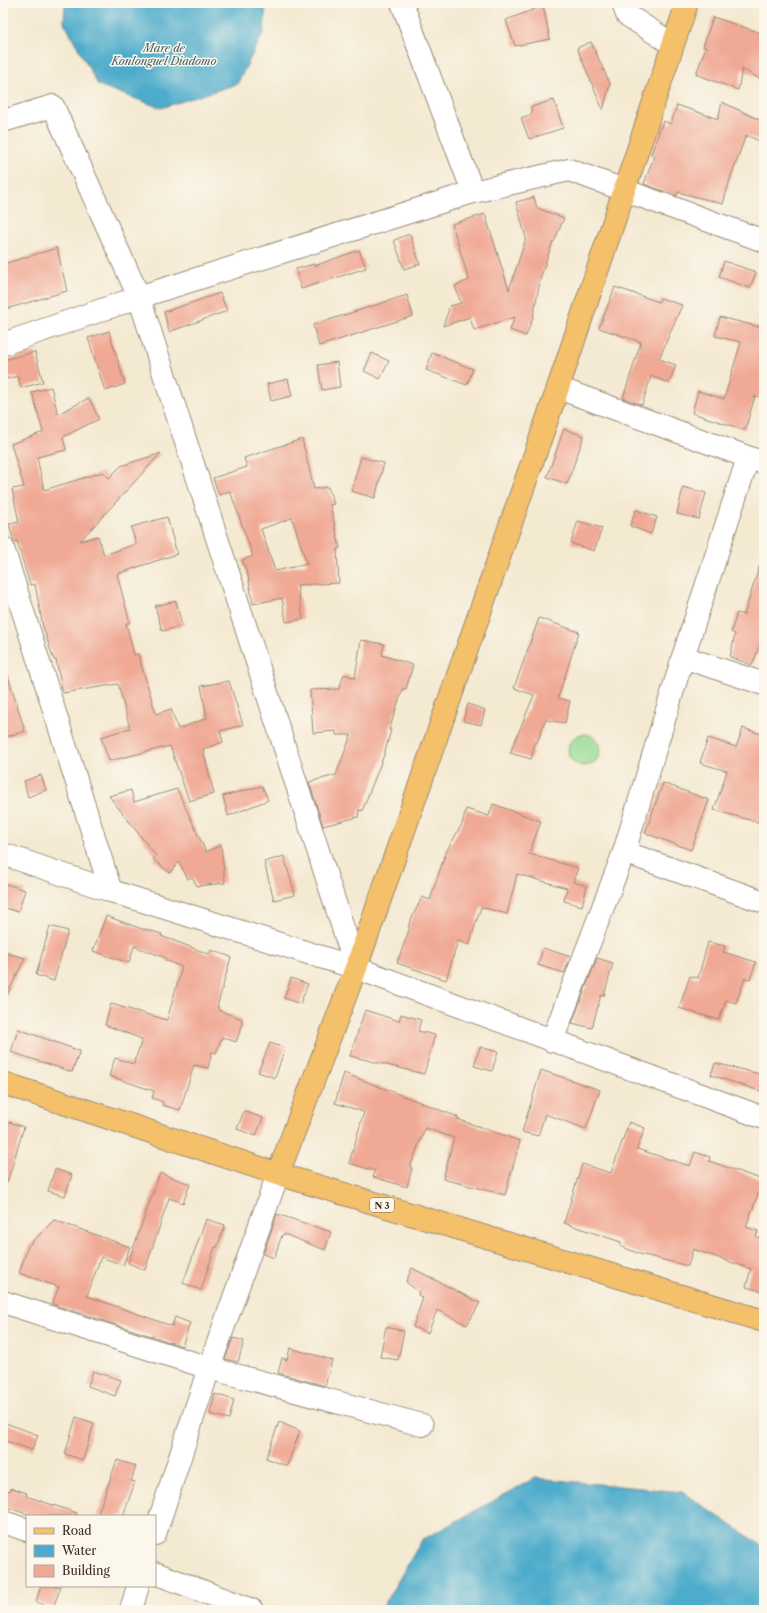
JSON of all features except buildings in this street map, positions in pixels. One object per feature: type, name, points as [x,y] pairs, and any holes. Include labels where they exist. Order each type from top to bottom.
[{"type":"main road","points":[[278,1174],[356,968],[558,388],[687,3]]},
{"type":"main road","name":"N 3","points":[[3,1083],[278,1174],[764,1321]]},
{"type":"street","points":[[402,3],[473,192]]},
{"type":"street","points":[[623,3],[627,15],[672,44]]},
{"type":"street","points":[[3,121],[53,106],[139,296],[356,968]]},
{"type":"street","points":[[3,344],[139,296],[473,192],[569,170],[623,191],[764,241]]},
{"type":"street","points":[[552,1042],[624,852],[683,657],[756,460],[558,388]]},
{"type":"street","points":[[3,548],[111,891]]},
{"type":"street","points":[[683,657],[764,684]]},
{"type":"street","points":[[624,852],[764,902]]},
{"type":"street","points":[[3,854],[111,891],[356,968],[552,1042],[764,1118]]},
{"type":"street","points":[[156,1531],[210,1368],[278,1174]]},
{"type":"street","points":[[3,1302],[210,1368],[422,1425]]},
{"type":"street","points":[[3,1522],[26,1530]]},
{"type":"street","points":[[156,1573],[252,1610]]},
{"type":"street","points":[[131,1610],[138,1587]]},
{"type":"green space","points":[[581,734],[587,734],[596,738],[600,750],[596,762],[587,766],[581,766],[572,762],[568,753],[568,747],[572,738]]},
{"type":"water","name":"Mare de Konlonguel Diadomo","points":[[65,3],[266,3],[264,32],[237,84],[161,108],[98,85],[64,22]]},
{"type":"water","points":[[535,1478],[682,1492],[764,1547],[764,1602],[756,1610],[381,1610],[422,1540]]}]
